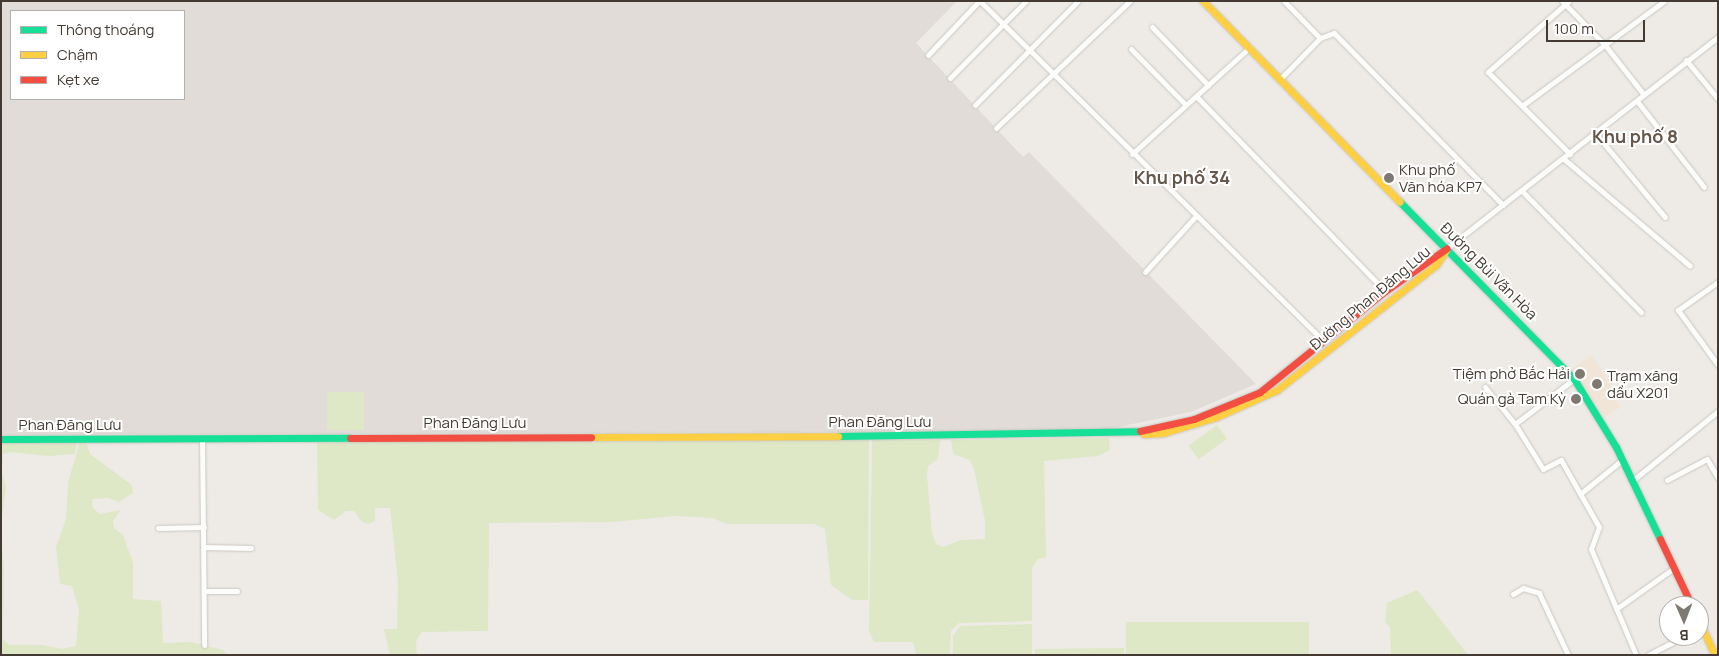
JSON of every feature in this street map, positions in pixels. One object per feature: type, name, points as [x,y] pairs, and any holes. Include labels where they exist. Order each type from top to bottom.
[{"type":"street","points":[[928,55],[980,1],[1030,49],[1195,217],[1324,343]]},
{"type":"street","points":[[950,78],[1026,1]]},
{"type":"street","points":[[975,105],[1078,1]]},
{"type":"street","points":[[996,128],[1130,1]]},
{"type":"street","name":"Đường Bùi Văn Hòa","points":[[1203,1],[1281,78],[1574,379],[1622,460],[1687,596]]},
{"type":"street","points":[[1284,1],[1320,38]]},
{"type":"street","points":[[1523,105],[1664,1]]},
{"type":"street","points":[[1570,154],[1488,72],[1565,2],[1605,45],[1644,95]]},
{"type":"street","points":[[1152,27],[1208,85]]},
{"type":"street","points":[[1281,78],[1320,38],[1334,34],[1503,206]]},
{"type":"street","points":[[1447,248],[1564,159],[1686,60],[1718,37]]},
{"type":"street","points":[[1132,154],[1250,47]]},
{"type":"street","points":[[1131,49],[1186,105]]},
{"type":"street","points":[[1686,60],[1718,99]]},
{"type":"street","points":[[1196,96],[1385,291]]},
{"type":"street","points":[[1637,101],[1704,187]]},
{"type":"street","points":[[1596,134],[1665,218]]},
{"type":"street","points":[[1564,159],[1690,266]]},
{"type":"street","points":[[1522,191],[1641,312]]},
{"type":"street","points":[[1145,272],[1195,217]]},
{"type":"street","name":"Đường Phan Đăng Lưu","points":[[949,436],[1076,438],[1164,433],[1216,417],[1271,385],[1385,291],[1447,248]]},
{"type":"street","name":"Đường Phan Đăng Lưu","points":[[1248,400],[1278,390],[1322,357],[1436,265],[1447,248]]},
{"type":"street","points":[[1718,282],[1678,310],[1718,365]]},
{"type":"street","points":[[1516,424],[1574,379]]},
{"type":"street","points":[[1485,387],[1516,424],[1540,467],[1546,469],[1561,460],[1599,527],[1591,549],[1636,655]]},
{"type":"street","points":[[1632,481],[1718,411]]},
{"type":"street","name":"Phan Đăng Lưu","points":[[1,439],[949,436]]},
{"type":"street","points":[[202,438],[204,645]]},
{"type":"street","points":[[1667,480],[1703,459],[1707,459],[1716,468],[1718,478]]},
{"type":"street","points":[[1580,494],[1622,460]]},
{"type":"street","points":[[158,528],[204,527]]},
{"type":"street","points":[[204,547],[251,548]]},
{"type":"street","points":[[1616,609],[1674,568]]},
{"type":"street","points":[[1513,594],[1523,588],[1539,593],[1568,655]]},
{"type":"street","points":[[204,591],[237,591]]},
{"type":"street","points":[[1709,642],[1716,655]]},
{"type":"street","points":[[1648,655],[1666,646]]},
{"type":"shaded area","points":[[1,1],[957,1],[916,43],[1023,157],[1029,152],[1256,384],[1191,412],[1099,431],[1,435]]},
{"type":"shaded area","name":"Trạm xăng dầu X201","points":[[1591,355],[1617,391],[1612,395],[1621,407],[1604,418],[1572,369]]},
{"type":"green space","points":[[327,392],[364,392],[364,430],[327,430]]},
{"type":"green space","points":[[1217,425],[1227,439],[1199,459],[1189,446]]},
{"type":"green space","points":[[1109,438],[1110,450],[1098,456],[1044,461],[1046,557],[1038,559],[1032,568],[1032,621],[959,623],[951,631],[950,655],[916,655],[913,642],[874,642],[869,631],[872,439],[940,440],[938,459],[928,466],[927,475],[932,534],[936,544],[943,547],[961,540],[985,539],[985,521],[974,469],[970,460],[953,454],[951,440]]},
{"type":"green space","points":[[869,439],[868,600],[852,600],[831,585],[825,529],[814,524],[726,524],[713,518],[675,516],[613,522],[489,523],[488,631],[422,632],[416,641],[417,655],[390,655],[384,629],[397,629],[398,582],[390,508],[375,508],[375,521],[369,524],[362,522],[354,511],[346,511],[334,520],[318,510],[317,442]]},
{"type":"green space","points":[[1,442],[77,442],[75,454],[48,456],[10,452],[3,454],[2,473],[6,487],[1,527]]},
{"type":"green space","points":[[80,442],[86,442],[90,454],[132,485],[133,493],[119,502],[108,498],[92,499],[93,508],[100,514],[121,510],[113,521],[114,528],[123,535],[133,563],[133,599],[161,601],[163,643],[191,642],[223,650],[227,655],[1,655],[1,527],[4,569],[3,640],[10,645],[43,645],[61,649],[76,646],[79,609],[72,586],[60,584],[56,547],[66,519],[68,482]]},
{"type":"green space","points":[[1417,590],[1468,655],[1391,655],[1390,627],[1385,622],[1387,603]]},
{"type":"green space","points":[[1126,622],[1309,622],[1309,655],[1126,655]]},
{"type":"green space","points":[[1032,624],[1032,655],[953,655],[953,636],[960,626]]},
{"type":"green space","points":[[1124,648],[1124,655],[1035,655],[1035,649]]},
{"type":"traffic: fast","points":[[1400,202],[1574,379],[1616,447],[1660,539]]},
{"type":"traffic: fast","points":[[838,436],[1140,431]]},
{"type":"traffic: fast","points":[[1,439],[350,438]]},
{"type":"traffic: slow","points":[[1203,1],[1400,202]]},
{"type":"traffic: slow","points":[[1144,434],[1163,433],[1216,417],[1277,390],[1436,265],[1446,250]]},
{"type":"traffic: slow","points":[[591,437],[838,436]]},
{"type":"traffic: slow","points":[[1709,642],[1715,655]]},
{"type":"traffic: jam","points":[[1140,431],[1194,419],[1260,392],[1385,291],[1447,248]]},
{"type":"traffic: jam","points":[[350,438],[591,437]]},
{"type":"traffic: jam","points":[[1660,539],[1687,596]]},
{"type":"place","name":"Khu phố Văn hóa KP7","points":[[1389,178]]},
{"type":"place","name":"Tiệm phở Bắc Hải","points":[[1580,374]]},
{"type":"place","name":"Trạm xăng dầu X201","points":[[1597,384]]},
{"type":"place","name":"Quán gà Tam Kỳ","points":[[1576,399]]},
{"type":"district","name":"Khu phố 8","points":[[1635,136]]},
{"type":"district","name":"Khu phố 34","points":[[1182,177]]}]
